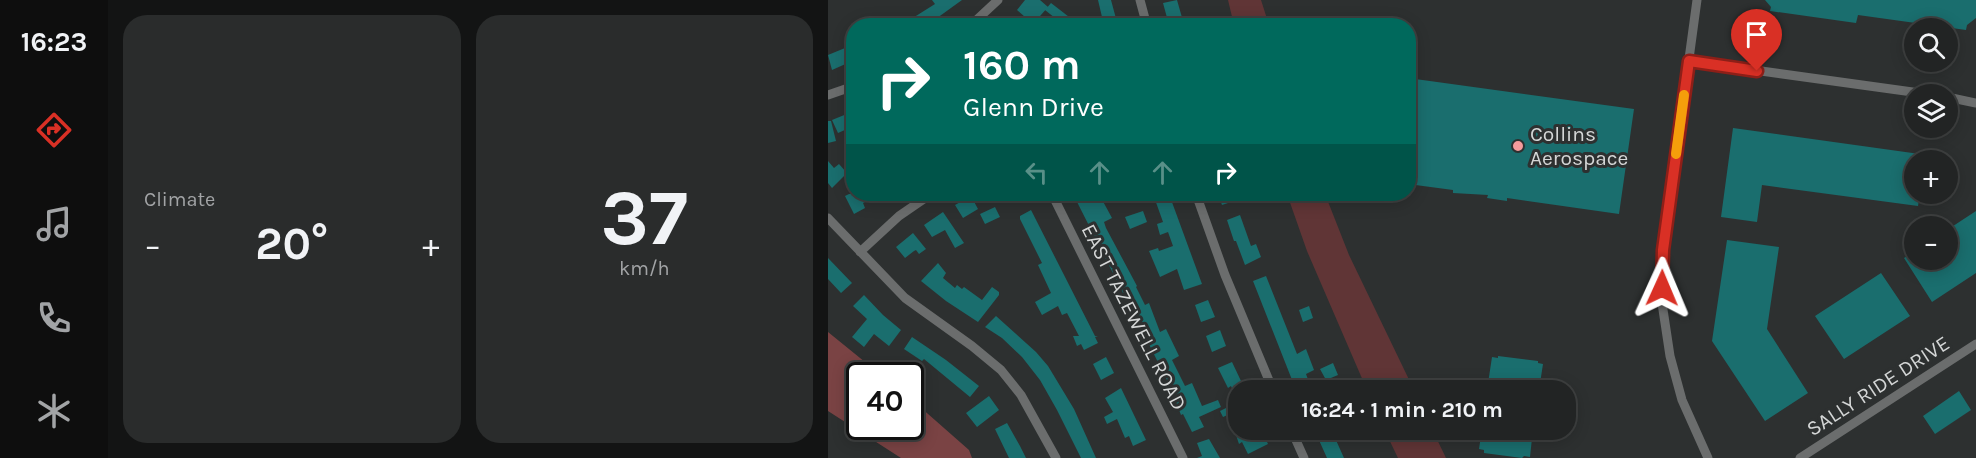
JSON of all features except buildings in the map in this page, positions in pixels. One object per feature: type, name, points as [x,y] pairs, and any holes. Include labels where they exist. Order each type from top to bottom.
[{"type":"street","points":[[979,18],[998,0]]},
{"type":"street","points":[[1140,0],[1145,18]]},
{"type":"street","points":[[1697,0],[1663,250],[1662,303],[1678,390],[1708,458]]},
{"type":"street","points":[[1689,61],[1904,91]]},
{"type":"street","points":[[828,95],[846,89]]},
{"type":"street","points":[[1958,100],[1976,104]]},
{"type":"street","points":[[860,252],[899,216],[921,201]]},
{"type":"street","name":"EAST TAZEWELL ROAD","points":[[1055,201],[1183,458]]},
{"type":"street","points":[[1199,201],[1225,275],[1270,380]]},
{"type":"street","points":[[828,218],[905,298],[1001,370],[1021,395],[1056,458]]},
{"type":"street","name":"SALLY RIDE DRIVE","points":[[1800,458],[1976,344]]},
{"type":"street","points":[[1296,440],[1304,458]]},
{"type":"shaded area","points":[[1228,0],[1261,0],[1267,18],[1232,18]]},
{"type":"shaded area","points":[[1289,201],[1328,201],[1349,255],[1409,380],[1363,380],[1307,251]]},
{"type":"shaded area","points":[[828,332],[865,362],[846,362],[846,423],[828,411]]},
{"type":"shaded area","points":[[924,410],[969,450],[972,458],[901,458],[873,440],[924,440]]},
{"type":"shaded area","points":[[1389,440],[1437,440],[1446,458],[1398,458]]},
{"type":"slow traffic","points":[[1676,154],[1684,95]]},
{"type":"place","name":"Collins Aerospace","points":[[1518,146]]},
{"type":"route","points":[[1662,288],[1663,250],[1689,61],[1757,71]]}]
